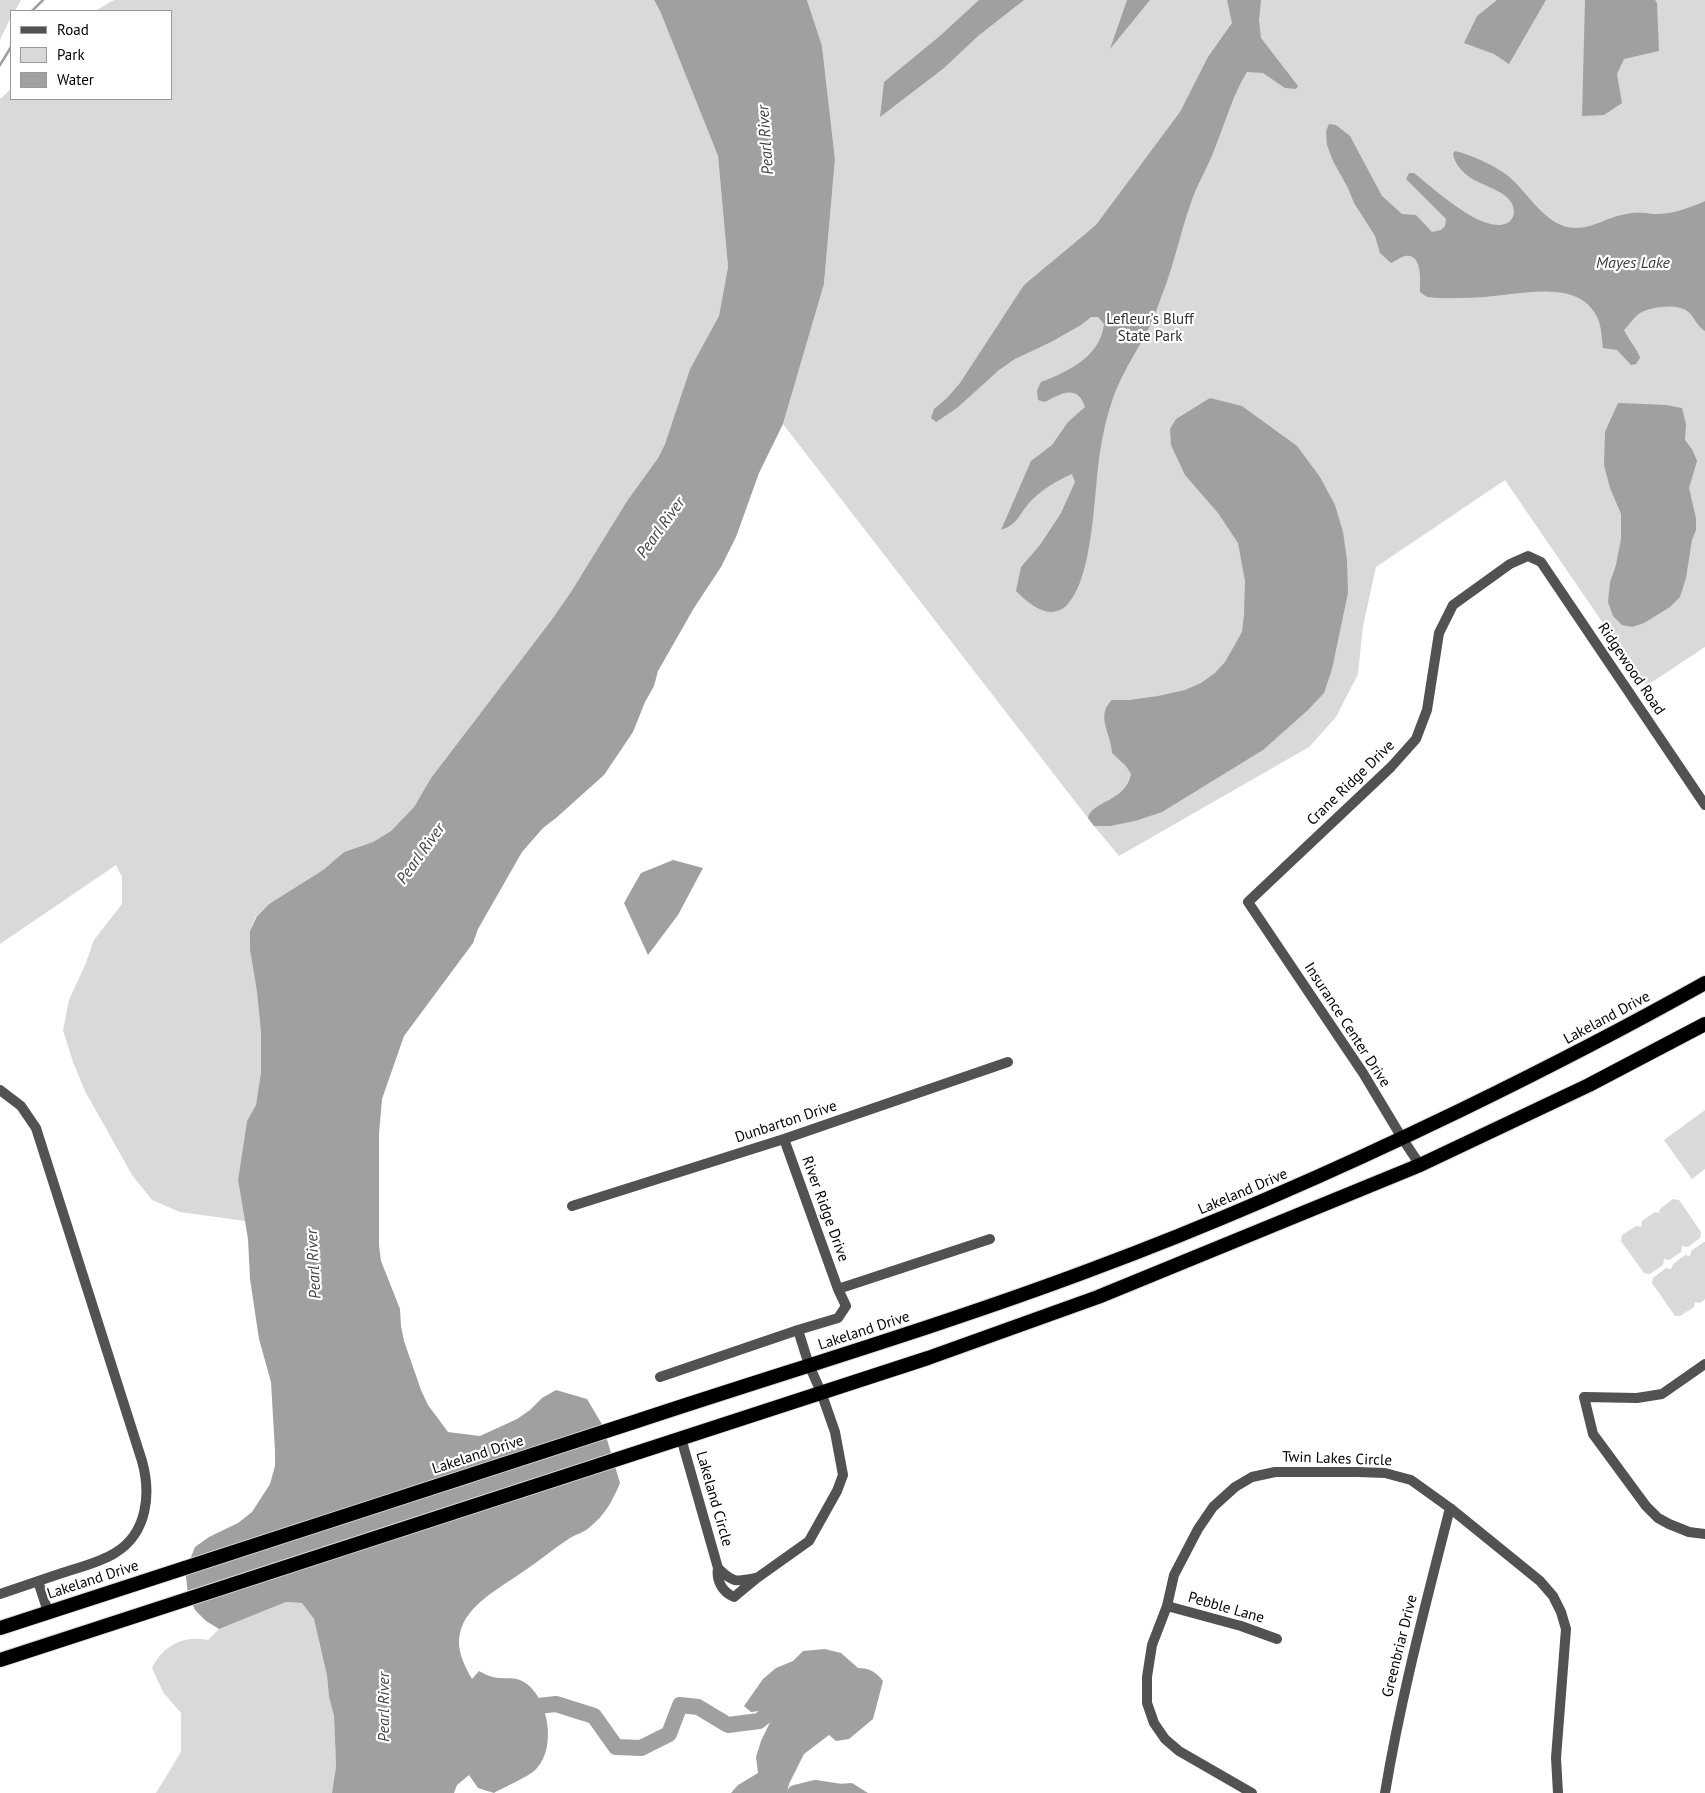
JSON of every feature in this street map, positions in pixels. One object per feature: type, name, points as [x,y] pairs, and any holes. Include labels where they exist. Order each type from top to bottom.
[{"type":"highway","name":"Lakeland Drive","points":[[0,1628],[923,1329],[1086,1272],[1271,1198],[1402,1138],[1551,1066],[1705,983]]},
{"type":"highway","points":[[0,1660],[928,1358],[1098,1297],[1420,1165],[1589,1085],[1705,1024]]},
{"type":"street","name":"Ridgewood Road","points":[[1528,556],[1541,562],[1705,805]]},
{"type":"street","name":"Crane Ridge Drive","points":[[1248,902],[1391,768],[1416,739],[1427,710],[1439,633],[1453,605],[1510,564],[1528,556]]},
{"type":"street","name":"Insurance Center Drive","points":[[1248,902],[1363,1073],[1420,1165]]},
{"type":"street","name":"Dunbarton Drive","points":[[572,1206],[784,1139],[1008,1062]]},
{"type":"street","points":[[0,1090],[21,1106],[36,1128],[142,1460],[147,1487],[147,1505],[141,1523],[117,1552],[97,1562],[0,1594]]},
{"type":"street","name":"River Ridge Drive","points":[[784,1139],[838,1289],[846,1306],[838,1318],[798,1330]]},
{"type":"street","points":[[838,1289],[990,1239]]},
{"type":"street","points":[[660,1377],[798,1330]]},
{"type":"street","name":"Lakeland Circle","points":[[681,1438],[718,1568],[717,1575],[722,1589],[734,1597],[757,1578],[810,1541],[837,1490],[843,1474],[835,1432],[809,1365],[798,1330]]},
{"type":"street","points":[[1705,1364],[1662,1394],[1637,1398],[1584,1397],[1593,1434],[1646,1506],[1658,1518],[1670,1524],[1689,1532],[1705,1534]]},
{"type":"street","name":"Twin Lakes Circle","points":[[1252,1793],[1179,1751],[1165,1740],[1154,1723],[1147,1703],[1146,1678],[1152,1645],[1167,1606],[1174,1575],[1198,1529],[1213,1507],[1235,1487],[1252,1477],[1275,1472],[1385,1473],[1411,1480],[1450,1508],[1540,1581],[1553,1596],[1561,1612],[1566,1629],[1556,1758],[1558,1793]]},
{"type":"street","name":"Greenbriar Drive","points":[[1385,1793],[1394,1736],[1410,1663],[1450,1508]]},
{"type":"street","name":"Lakeland Circle","points":[[718,1568],[728,1578],[737,1582],[757,1578]]},
{"type":"street","points":[[38,1581],[48,1612]]},
{"type":"street","name":"Pebble Lane","points":[[1167,1606],[1241,1626],[1277,1639]]},
{"type":"green space","points":[[0,0],[21,0],[16,10],[10,10],[10,19],[0,40]]},
{"type":"green space","points":[[114,0],[654,0],[718,156],[728,267],[719,317],[690,369],[665,444],[658,458],[627,501],[571,592],[431,778],[414,807],[391,831],[373,842],[344,852],[323,870],[269,904],[256,916],[250,931],[250,950],[261,1033],[261,1072],[256,1105],[247,1121],[238,1180],[245,1221],[180,1212],[152,1200],[132,1175],[85,1091],[73,1062],[63,1030],[69,1000],[94,940],[122,904],[122,877],[116,865],[0,944],[0,99],[10,90],[10,100],[172,100],[172,10],[97,10]]},
{"type":"green space","name":"Lefleur's Bluff State Park","points":[[807,0],[1705,0],[1705,647],[1646,686],[1505,480],[1376,567],[1363,626],[1358,674],[1336,717],[1309,747],[1119,856],[783,424],[824,284],[835,159],[822,46]]},
{"type":"green space","points":[[1705,1110],[1705,1169],[1692,1179],[1664,1140]]},
{"type":"green space","points":[[1673,1199],[1679,1200],[1701,1232],[1700,1238],[1688,1247],[1682,1246],[1681,1252],[1669,1260],[1664,1259],[1663,1265],[1650,1274],[1644,1273],[1621,1241],[1622,1235],[1636,1226],[1641,1227],[1642,1221],[1655,1212],[1659,1213],[1660,1209]]},
{"type":"green space","points":[[1704,1242],[1705,1299],[1700,1303],[1695,1302],[1694,1307],[1680,1316],[1675,1316],[1652,1283],[1653,1278],[1666,1268],[1671,1269],[1673,1264],[1685,1255],[1690,1256],[1691,1251]]},
{"type":"green space","points":[[286,1602],[302,1603],[314,1619],[334,1716],[336,1766],[332,1793],[156,1793],[181,1752],[181,1713],[163,1692],[152,1668],[157,1660],[168,1648],[175,1644],[190,1639],[208,1640],[219,1629]]},
{"type":"water","name":"Pearl River","points":[[654,0],[807,0],[822,46],[835,159],[824,284],[783,424],[759,473],[736,537],[721,567],[694,608],[658,671],[654,686],[645,702],[633,732],[604,775],[543,828],[522,852],[478,929],[473,943],[404,1036],[382,1099],[379,1134],[379,1245],[381,1261],[400,1309],[404,1341],[428,1405],[448,1432],[480,1436],[517,1419],[542,1398],[556,1390],[587,1399],[603,1426],[620,1483],[608,1507],[595,1522],[485,1598],[469,1614],[463,1623],[460,1633],[460,1651],[472,1679],[479,1671],[497,1678],[523,1681],[535,1692],[541,1701],[545,1713],[548,1737],[547,1748],[537,1768],[523,1778],[494,1793],[478,1788],[469,1775],[457,1785],[454,1793],[332,1793],[336,1766],[334,1716],[314,1619],[302,1603],[286,1602],[219,1629],[206,1621],[195,1610],[188,1594],[186,1577],[195,1547],[209,1537],[238,1523],[252,1512],[270,1484],[275,1466],[271,1382],[259,1339],[250,1279],[248,1239],[238,1180],[247,1121],[256,1105],[261,1072],[261,1033],[250,950],[250,931],[257,916],[269,904],[323,870],[344,852],[373,842],[391,831],[414,807],[431,778],[571,592],[627,501],[658,458],[665,444],[690,369],[719,316],[728,267],[718,156]]},
{"type":"water","points":[[979,0],[1024,0],[978,36],[944,68],[880,117],[884,82],[941,35]]},
{"type":"water","points":[[1127,0],[1150,0],[1110,49]]},
{"type":"water","points":[[1227,0],[1261,0],[1259,21],[1261,38],[1298,86],[1296,89],[1285,88],[1263,73],[1247,72],[1238,89],[1214,152],[1193,197],[1169,276],[1153,318],[1121,379],[1110,408],[1099,459],[1091,536],[1082,576],[1076,592],[1067,605],[1060,610],[1054,612],[1040,609],[1033,606],[1016,591],[1021,567],[1040,545],[1061,513],[1075,482],[1072,474],[1039,494],[1014,522],[1001,530],[1031,461],[1052,445],[1068,422],[1085,407],[1078,395],[1068,392],[1045,402],[1038,400],[1037,390],[1041,382],[1072,368],[1090,354],[1101,336],[1104,324],[1098,317],[1091,317],[1051,342],[1015,359],[999,370],[957,408],[936,422],[931,418],[934,409],[960,383],[1024,285],[1096,225],[1180,112],[1208,57],[1232,23]]},
{"type":"water","points":[[1497,0],[1546,0],[1509,64],[1494,54],[1464,43],[1477,16]]},
{"type":"water","points":[[1585,0],[1655,0],[1657,3],[1659,51],[1624,59],[1617,74],[1622,103],[1604,115],[1582,116]]},
{"type":"water","name":"Mayes Lake","points":[[1329,124],[1336,125],[1350,136],[1382,196],[1402,214],[1416,215],[1432,232],[1441,230],[1445,226],[1446,219],[1406,179],[1409,173],[1414,173],[1460,209],[1487,223],[1499,225],[1509,222],[1514,215],[1513,205],[1504,195],[1471,178],[1462,170],[1454,158],[1453,154],[1455,151],[1482,161],[1507,175],[1538,208],[1555,222],[1564,226],[1582,227],[1630,213],[1660,214],[1673,212],[1705,201],[1705,331],[1689,313],[1677,307],[1650,309],[1640,313],[1624,330],[1640,358],[1636,364],[1631,365],[1617,350],[1603,348],[1600,327],[1595,313],[1582,300],[1570,295],[1556,292],[1526,292],[1478,297],[1427,297],[1420,292],[1420,275],[1418,263],[1415,259],[1411,256],[1405,256],[1391,263],[1380,253],[1375,236],[1354,203],[1333,161],[1327,145],[1326,131]]},
{"type":"water","points":[[1210,398],[1242,406],[1297,446],[1320,477],[1335,505],[1343,532],[1347,560],[1348,593],[1332,669],[1324,693],[1263,750],[1162,812],[1135,821],[1110,826],[1094,826],[1088,818],[1091,812],[1123,790],[1131,774],[1126,766],[1112,753],[1104,719],[1107,706],[1112,700],[1158,696],[1185,690],[1201,683],[1215,673],[1225,662],[1242,632],[1245,581],[1238,543],[1218,513],[1185,475],[1171,445],[1170,429],[1176,419]]},
{"type":"water","points":[[1618,403],[1666,405],[1682,408],[1686,424],[1685,440],[1692,449],[1697,461],[1689,488],[1696,518],[1696,530],[1692,540],[1686,578],[1680,597],[1670,607],[1644,623],[1632,627],[1622,625],[1613,616],[1608,602],[1610,582],[1616,565],[1621,539],[1621,514],[1610,488],[1604,465],[1605,432]]},
{"type":"water","points":[[673,860],[703,868],[678,915],[648,955],[624,903],[641,873]]},
{"type":"water","points":[[825,1649],[841,1653],[858,1668],[872,1671],[883,1681],[873,1719],[849,1739],[836,1741],[829,1735],[804,1754],[789,1784],[787,1793],[731,1793],[738,1785],[758,1773],[756,1757],[761,1741],[774,1714],[769,1710],[751,1712],[744,1706],[763,1679],[776,1668],[793,1661],[803,1651]]},
{"type":"water","points":[[852,1783],[868,1793],[824,1793],[838,1784]]},
{"type":"waterway","points":[[33,10],[43,0]]},
{"type":"waterway","points":[[0,65],[10,49]]},
{"type":"waterway","points":[[520,1708],[556,1704],[594,1716],[616,1747],[641,1748],[669,1734],[680,1705],[698,1707],[728,1725],[759,1721],[785,1700],[787,1696]]},
{"type":"waterway","points":[[795,1793],[815,1788],[847,1793]]}]
